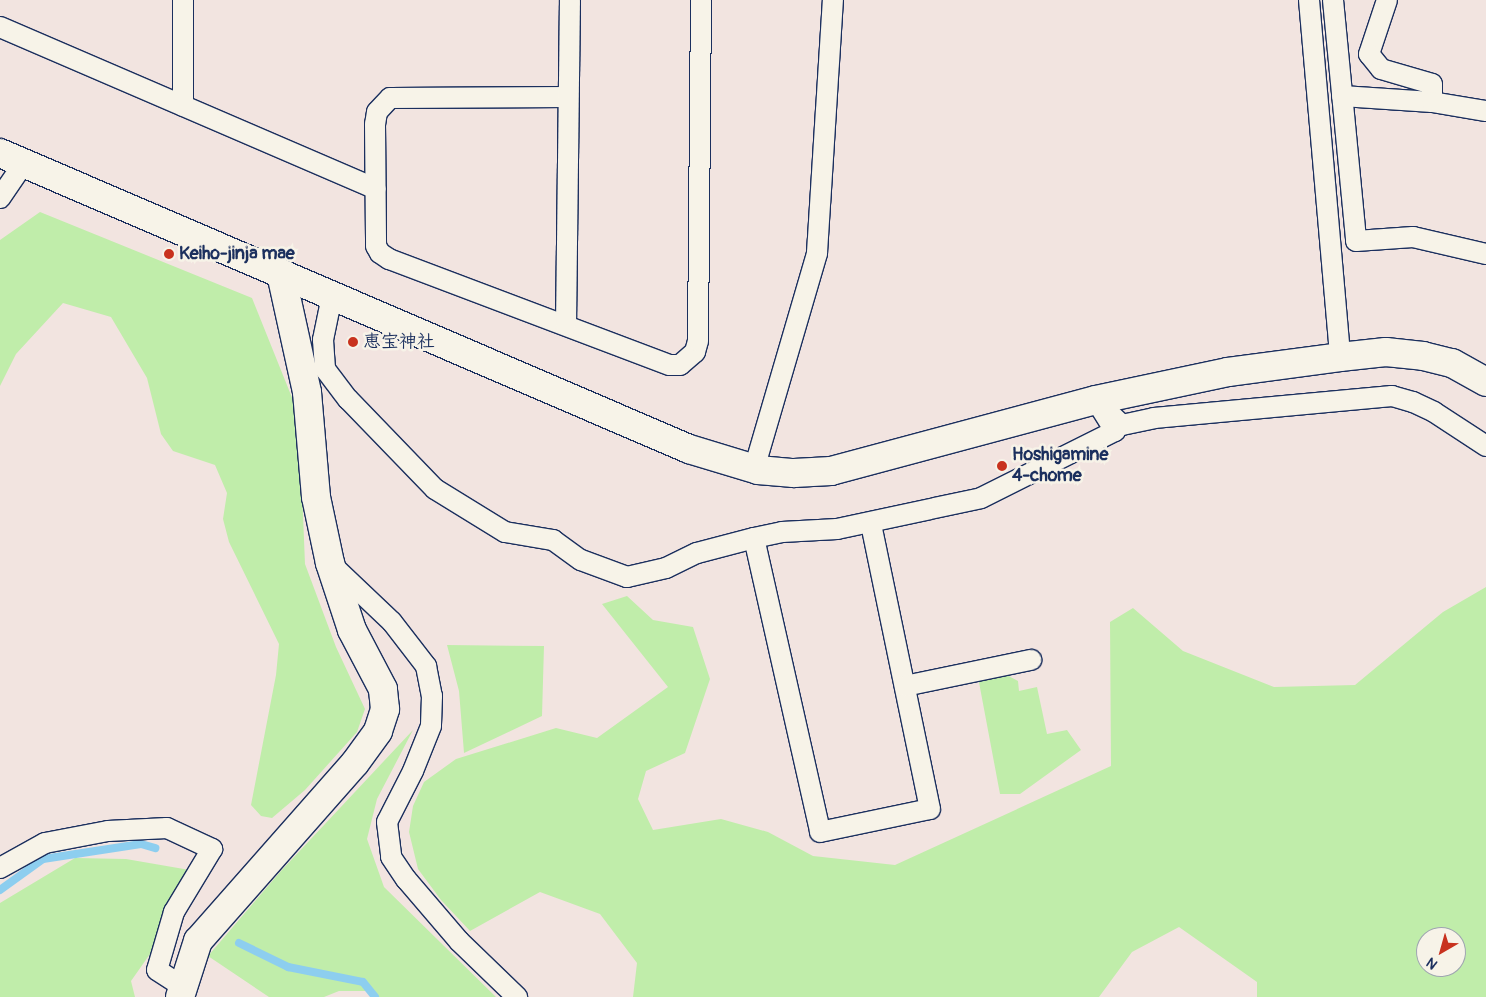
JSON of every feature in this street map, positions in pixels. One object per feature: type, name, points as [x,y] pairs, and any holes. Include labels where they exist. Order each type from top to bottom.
[{"type":"street","points":[[183,106],[184,0]]},
{"type":"street","points":[[566,325],[570,0]]},
{"type":"street","points":[[568,97],[390,98],[382,105],[376,118],[376,246],[380,253],[389,258],[670,365],[680,365],[694,352],[698,341],[700,0]]},
{"type":"street","points":[[754,469],[817,252],[833,0]]},
{"type":"street","points":[[1309,0],[1340,357]]},
{"type":"street","points":[[1333,0],[1356,241],[1413,237],[1486,254]]},
{"type":"street","points":[[1387,0],[1370,54],[1381,70],[1432,84],[1432,102]]},
{"type":"street","points":[[0,27],[376,189]]},
{"type":"street","points":[[1342,96],[1432,102],[1486,111]]},
{"type":"street","points":[[0,198],[12,158],[689,449],[754,469],[794,473],[830,472],[1096,400],[1228,372],[1340,357],[1386,352],[1423,356],[1452,363],[1486,382]]},
{"type":"street","points":[[0,868],[45,843],[108,831],[167,828],[212,849],[174,912],[157,970],[181,992],[198,941],[356,763],[378,731],[385,709],[383,689],[352,630],[330,563],[316,497],[307,392],[282,274]]},
{"type":"street","points":[[332,296],[324,340],[325,369],[348,399],[435,489],[476,516],[505,532],[553,540],[581,560],[627,578],[666,568],[697,553],[754,538],[782,532],[838,529],[981,498],[1115,430],[1096,400]]},
{"type":"street","points":[[1096,400],[1122,424],[1154,418],[1392,396],[1413,402],[1434,412],[1486,446]]},
{"type":"street","points":[[754,538],[820,832],[930,809],[871,523]]},
{"type":"street","points":[[330,563],[392,622],[426,666],[432,696],[431,726],[413,771],[387,822],[391,857],[406,879],[458,941],[517,997]]},
{"type":"street","points":[[905,686],[1031,660]]},
{"type":"green space","points":[[40,212],[252,298],[299,415],[305,564],[336,647],[365,709],[357,732],[305,790],[272,818],[261,816],[251,805],[276,675],[279,644],[229,542],[223,519],[227,493],[215,465],[173,451],[161,434],[147,378],[111,317],[63,303],[16,354],[0,386],[0,240]]},
{"type":"green space","points":[[1486,587],[1486,997],[1257,997],[1257,982],[1179,927],[1132,952],[1099,997],[633,997],[637,963],[600,914],[540,892],[470,931],[441,900],[418,869],[409,832],[413,806],[424,782],[456,759],[556,728],[597,738],[668,687],[602,604],[627,596],[653,620],[693,627],[710,679],[685,753],[646,771],[638,799],[653,830],[721,819],[768,832],[813,856],[895,865],[1111,766],[1110,622],[1133,608],[1183,651],[1274,687],[1355,685],[1443,612]]},
{"type":"green space","points":[[447,645],[544,646],[542,716],[464,753],[459,691]]},
{"type":"green space","points":[[1003,673],[1018,681],[1019,691],[1037,687],[1047,734],[1067,730],[1081,750],[1020,794],[1000,794],[978,677]]},
{"type":"green space","points":[[413,730],[377,799],[367,839],[384,887],[496,997],[373,997],[370,991],[339,991],[324,997],[269,997],[208,956],[280,872]]},
{"type":"green space","points":[[75,858],[126,859],[207,873],[131,981],[135,997],[0,997],[0,903]]},
{"type":"waterway","points":[[0,890],[43,859],[141,844],[155,848]]},
{"type":"waterway","points":[[239,943],[288,967],[363,982],[375,997]]},
{"type":"place","name":"Keiho-jinja mae","points":[[169,254]]},
{"type":"place","name":"恵宝神社","points":[[353,342]]},
{"type":"place","name":"Hoshigamine 4-chome","points":[[1002,466]]}]
